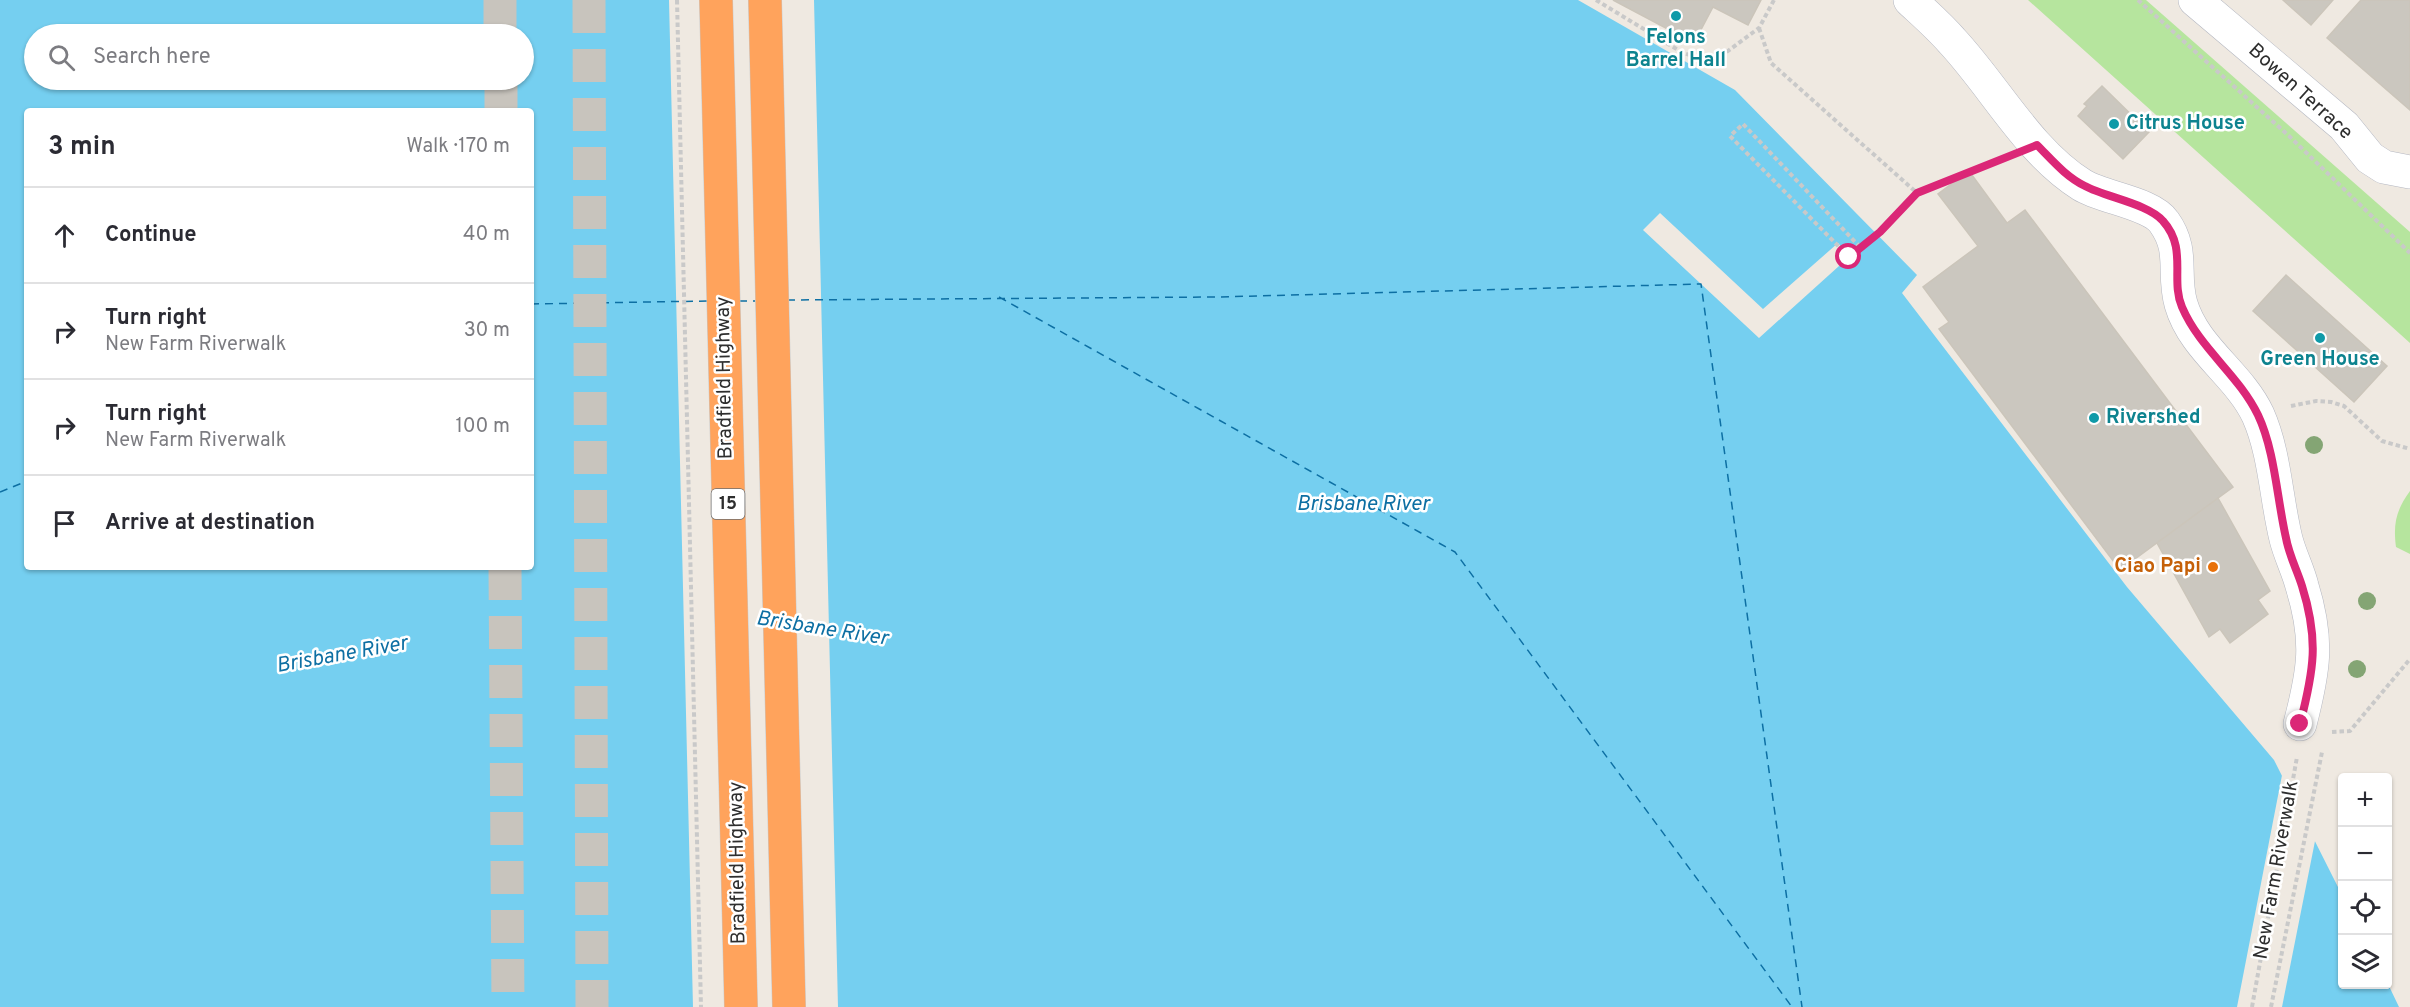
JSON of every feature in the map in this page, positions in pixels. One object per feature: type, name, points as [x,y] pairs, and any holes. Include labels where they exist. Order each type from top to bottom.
[{"type":"highway","name":"Bradfield Highway","points":[[716,0],[741,1007]]},
{"type":"highway","points":[[765,0],[789,1007]]},
{"type":"street","points":[[1910,0],[1952,40],[2037,145],[2064,172],[2084,186],[2145,209],[2162,219],[2176,240],[2181,304],[2202,343],[2239,384],[2258,416],[2274,470],[2286,540],[2302,586],[2312,628],[2314,663],[2299,734]]},
{"type":"street","name":"Bowen Terrace","points":[[2195,0],[2344,126],[2370,158],[2384,167],[2410,172]]},
{"type":"path","points":[[677,0],[701,1007]]},
{"type":"path","points":[[1596,0],[1683,53],[1713,62],[1759,28],[1774,0]]},
{"type":"path","points":[[2138,0],[2289,136],[2410,253]]},
{"type":"path","points":[[1759,28],[1771,63],[1917,193]]},
{"type":"path","points":[[1860,247],[1743,124],[1730,136],[1849,257],[1880,232],[1917,193],[2037,145]]},
{"type":"path","points":[[2258,416],[2299,404],[2331,402],[2344,406],[2382,441],[2410,449]]},
{"type":"path","points":[[2299,734],[2350,731],[2410,659]]},
{"type":"path","name":"New Farm Riverwalk","points":[[2252,1007],[2299,734]]},
{"type":"path","name":"New Farm Riverwalk","points":[[2271,1007],[2323,749]]},
{"type":"green space","points":[[2028,0],[2146,0],[2410,232],[2410,343]]},
{"type":"green space","points":[[2410,491],[2410,554],[2396,547],[2395,531],[2401,505]]},
{"type":"water","name":"Brisbane River","points":[[0,0],[1578,0],[1735,90],[1917,275],[1902,293],[2127,587],[2274,760],[2338,887],[2338,989],[2390,989],[2399,1007],[0,1007]]},
{"type":"pier","points":[[669,0],[814,0],[838,1007],[693,1007]]},
{"type":"pier","points":[[1660,213],[1763,309],[1838,243],[1849,257],[1759,338],[1643,230]]},
{"type":"pier","points":[[2283,770],[2316,836],[2282,1007],[2237,1007]]},
{"type":"building","name":"Felons Barrel Hall","points":[[1613,0],[1761,0],[1748,25],[1713,7],[1694,43]]},
{"type":"building","points":[[2283,0],[2333,0],[2311,25]]},
{"type":"building","points":[[2361,0],[2410,0],[2410,110],[2327,38]]},
{"type":"building","name":"Citrus House","points":[[2102,86],[2149,132],[2123,159],[2078,116],[2087,106],[2084,104]]},
{"type":"building","name":"Rivershed","points":[[1969,171],[2007,223],[2025,210],[2233,487],[2120,570],[1939,329],[1949,322],[1923,287],[1978,246],[1938,194]]},
{"type":"building","name":"Green House","points":[[2286,275],[2387,366],[2354,402],[2253,311]]},
{"type":"building","name":"Ciao Papi","points":[[2218,498],[2270,591],[2258,600],[2268,614],[2230,643],[2220,629],[2209,637],[2157,543]]},
{"type":"ferry route","points":[[787,300],[1218,297],[1701,284],[1802,1007]]},
{"type":"ferry route","points":[[999,297],[1455,552],[1792,1007]]},
{"type":"ferry route","points":[[534,304],[707,301]]},
{"type":"ferry route","points":[[739,301],[755,301]]},
{"type":"ferry route","points":[[0,492],[24,482]]},
{"type":"tunnel","points":[[500,0],[500,24]]},
{"type":"tunnel","points":[[589,0],[592,1007]]},
{"type":"tunnel","points":[[501,90],[501,108]]},
{"type":"tunnel","points":[[505,570],[508,1007]]},
{"type":"place","name":"Felons Barrel Hall","points":[[1676,16]]},
{"type":"place","name":"Citrus House","points":[[2114,124]]},
{"type":"place","name":"Green House","points":[[2320,338]]},
{"type":"place","name":"Rivershed","points":[[2094,418]]},
{"type":"place","name":"Ciao Papi","points":[[2213,567]]},
{"type":"route","points":[[1849,257],[1880,232],[1917,193],[2037,145],[2064,172],[2084,186],[2145,209],[2162,219],[2176,240],[2181,304],[2193,330],[2239,384],[2258,416],[2274,470],[2286,540],[2302,586],[2312,628],[2314,663],[2300,724]]}]
